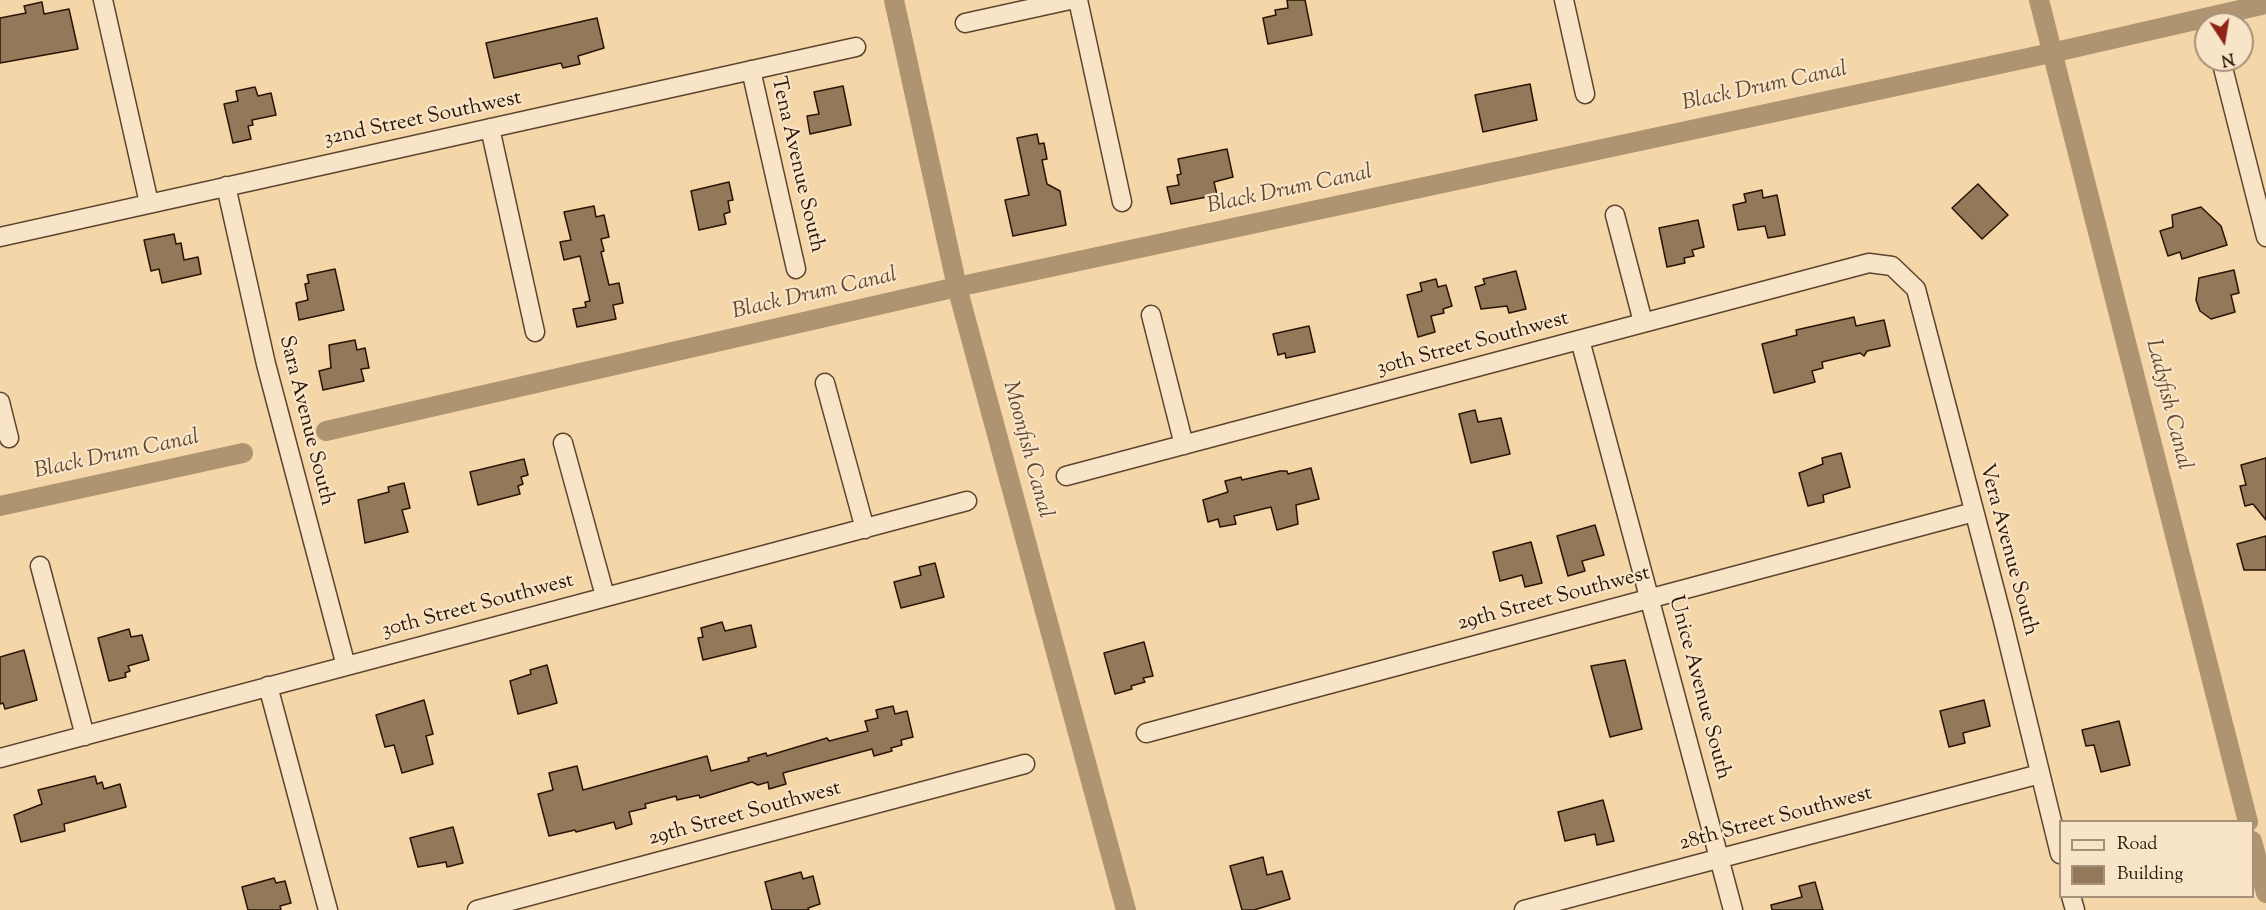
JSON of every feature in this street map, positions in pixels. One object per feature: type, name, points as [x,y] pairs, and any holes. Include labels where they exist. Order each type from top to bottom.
[{"type":"street","points":[[103,0],[149,203]]},
{"type":"street","points":[[965,23],[1070,0]]},
{"type":"street","points":[[1078,0],[1122,202]]},
{"type":"street","points":[[1564,0],[1585,93]]},
{"type":"street","name":"32nd Street Southwest","points":[[0,237],[856,47]]},
{"type":"street","name":"Tena Avenue South","points":[[751,70],[796,269]]},
{"type":"street","points":[[2224,72],[2266,237]]},
{"type":"street","points":[[490,128],[535,332]]},
{"type":"street","name":"Sara Avenue South","points":[[226,186],[266,364],[346,666]]},
{"type":"street","points":[[1615,215],[1643,322]]},
{"type":"street","name":"30th Street Southwest","points":[[1066,476],[1869,263],[1892,267]]},
{"type":"street","name":"Vera Avenue South","points":[[1892,267],[1916,290],[2059,846]]},
{"type":"street","points":[[1151,315],[1184,445]]},
{"type":"street","name":"Unice Avenue South","points":[[1580,340],[1733,910]]},
{"type":"street","points":[[825,383],[865,529]]},
{"type":"street","points":[[0,402],[9,438]]},
{"type":"street","points":[[563,443],[605,596]]},
{"type":"street","name":"30th Street Southwest","points":[[0,758],[967,501]]},
{"type":"street","name":"29th Street Southwest","points":[[1146,733],[1974,512]]},
{"type":"street","points":[[40,566],[85,736]]},
{"type":"street","points":[[268,686],[328,910]]},
{"type":"street","name":"29th Street Southwest","points":[[477,910],[1025,764]]},
{"type":"street","name":"28th Street Southwest","points":[[1524,910],[2040,774]]},
{"type":"building","points":[[1287,0],[1305,0],[1312,35],[1268,44],[1263,18],[1276,15],[1275,10],[1288,8]]},
{"type":"building","points":[[42,2],[44,14],[69,9],[78,49],[0,63],[0,18],[26,13],[24,6]]},
{"type":"building","points":[[597,18],[604,48],[578,56],[580,64],[563,68],[561,63],[494,78],[486,43]]},
{"type":"building","points":[[1530,84],[1537,120],[1483,132],[1475,95]]},
{"type":"building","points":[[843,86],[851,125],[810,134],[807,116],[819,114],[814,92]]},
{"type":"building","points":[[255,87],[258,96],[271,93],[276,115],[252,120],[253,125],[248,126],[251,139],[233,143],[224,104],[238,101],[236,91]]},
{"type":"building","points":[[1037,134],[1039,144],[1044,143],[1047,159],[1042,160],[1047,184],[1060,191],[1066,225],[1013,236],[1005,200],[1029,195],[1017,138]]},
{"type":"building","points":[[1227,149],[1233,177],[1214,182],[1217,195],[1171,204],[1167,187],[1179,185],[1177,175],[1181,174],[1178,159]]},
{"type":"building","points":[[729,182],[733,200],[728,201],[730,212],[724,214],[726,224],[699,230],[691,191]]},
{"type":"building","points":[[1978,184],[2008,215],[1982,239],[1952,208]]},
{"type":"building","points":[[1762,190],[1763,198],[1777,195],[1785,235],[1768,238],[1765,226],[1738,230],[1733,205],[1746,202],[1744,194]]},
{"type":"building","points":[[594,206],[596,217],[604,215],[609,237],[601,239],[604,251],[601,252],[609,285],[619,283],[623,303],[613,305],[616,319],[577,327],[573,309],[586,307],[585,302],[590,301],[580,256],[564,260],[560,242],[571,240],[564,212]]},
{"type":"building","points":[[2201,207],[2221,226],[2227,245],[2182,259],[2180,252],[2168,256],[2160,231],[2173,227],[2172,215]]},
{"type":"building","points":[[1698,220],[1704,247],[1692,250],[1694,256],[1684,258],[1685,263],[1667,267],[1659,228]]},
{"type":"building","points":[[174,234],[176,244],[181,243],[184,260],[198,257],[201,274],[162,283],[159,269],[151,271],[144,240]]},
{"type":"building","points":[[335,269],[344,310],[299,320],[296,303],[308,300],[305,284],[309,283],[307,275]]},
{"type":"building","points":[[2234,270],[2239,293],[2231,295],[2235,312],[2211,319],[2200,311],[2196,300],[2199,278]]},
{"type":"building","points":[[1516,271],[1526,309],[1509,313],[1507,306],[1481,309],[1475,287],[1485,284],[1483,279]]},
{"type":"building","points":[[1436,279],[1438,287],[1446,285],[1452,306],[1443,309],[1444,313],[1431,316],[1435,332],[1418,337],[1407,295],[1422,291],[1420,283]]},
{"type":"building","points":[[1854,317],[1856,326],[1884,320],[1890,346],[1867,351],[1864,356],[1860,353],[1822,362],[1823,368],[1812,371],[1815,382],[1774,393],[1762,344],[1797,335],[1796,330]]},
{"type":"building","points":[[1309,326],[1315,352],[1286,358],[1285,353],[1278,355],[1273,334]]},
{"type":"building","points":[[355,340],[357,350],[365,348],[369,368],[361,369],[364,381],[323,390],[319,371],[331,368],[329,345]]},
{"type":"building","points":[[1475,410],[1478,422],[1501,418],[1510,454],[1471,463],[1459,414]]},
{"type":"building","points":[[1841,453],[1850,487],[1823,495],[1824,502],[1808,506],[1799,473],[1823,464],[1822,458]]},
{"type":"building","points":[[2266,458],[2266,520],[2253,504],[2245,506],[2240,486],[2246,485],[2241,465]]},
{"type":"building","points":[[524,459],[528,475],[521,477],[523,484],[518,486],[520,494],[478,505],[470,472]]},
{"type":"building","points":[[1311,468],[1319,499],[1296,505],[1298,524],[1277,530],[1271,507],[1234,516],[1236,524],[1220,527],[1218,519],[1208,522],[1203,500],[1228,492],[1225,481],[1241,477],[1242,480],[1280,471],[1287,471],[1288,474]]},
{"type":"building","points":[[404,483],[410,508],[402,510],[408,532],[365,543],[358,500],[389,492],[388,487]]},
{"type":"building","points":[[1595,525],[1604,555],[1582,561],[1585,571],[1568,576],[1557,536]]},
{"type":"building","points":[[2266,536],[2266,570],[2244,570],[2237,544]]},
{"type":"building","points":[[1531,542],[1542,583],[1525,587],[1522,575],[1500,581],[1493,552]]},
{"type":"building","points":[[935,563],[944,597],[901,608],[894,582],[921,575],[919,567]]},
{"type":"building","points":[[722,622],[725,631],[751,625],[756,647],[703,660],[698,638],[703,637],[701,628]]},
{"type":"building","points":[[129,629],[131,637],[142,635],[149,660],[128,666],[130,671],[125,673],[126,677],[109,681],[98,638]]},
{"type":"building","points":[[1144,642],[1153,676],[1143,678],[1145,682],[1131,686],[1132,689],[1115,694],[1104,653]]},
{"type":"building","points":[[24,650],[37,700],[5,709],[3,703],[0,704],[0,657]]},
{"type":"building","points":[[1625,660],[1642,729],[1610,737],[1591,666]]},
{"type":"building","points":[[547,665],[557,703],[518,714],[510,681],[531,674],[530,670]]},
{"type":"building","points":[[424,700],[433,734],[426,736],[433,764],[402,773],[394,745],[385,747],[376,715]]},
{"type":"building","points":[[1984,700],[1990,726],[1963,733],[1965,743],[1949,747],[1940,711]]},
{"type":"building","points":[[893,706],[895,714],[907,711],[913,737],[901,740],[902,745],[891,748],[892,751],[874,756],[872,749],[783,773],[786,784],[769,789],[768,782],[758,785],[752,782],[700,798],[699,795],[677,800],[676,796],[645,804],[646,808],[629,812],[632,824],[616,829],[614,822],[549,836],[538,794],[553,790],[549,773],[577,766],[583,790],[707,756],[711,771],[749,761],[748,758],[766,753],[767,756],[827,738],[829,741],[868,731],[865,721],[878,718],[876,710]]},
{"type":"building","points":[[2119,721],[2130,765],[2101,772],[2094,745],[2086,746],[2082,730]]},
{"type":"building","points":[[95,776],[97,784],[102,782],[104,789],[120,784],[126,807],[64,824],[65,831],[21,842],[14,815],[42,804],[38,790]]},
{"type":"building","points":[[1603,800],[1614,841],[1597,845],[1595,834],[1565,841],[1558,812]]},
{"type":"building","points":[[453,827],[463,863],[447,867],[446,862],[418,867],[410,838]]},
{"type":"building","points":[[1263,857],[1267,875],[1282,871],[1290,899],[1254,910],[1242,910],[1230,866]]},
{"type":"building","points":[[801,872],[803,879],[813,876],[820,904],[808,908],[809,910],[772,910],[765,882]]},
{"type":"building","points":[[274,878],[276,883],[285,881],[291,903],[280,906],[281,910],[248,910],[242,887]]},
{"type":"building","points":[[1815,882],[1823,910],[1772,910],[1771,905],[1802,897],[1799,886]]},
{"type":"waterway","name":"Moonfish Canal","points":[[894,0],[957,287],[1126,910]]},
{"type":"waterway","name":"Ladyfish Canal","points":[[2039,0],[2247,820]]},
{"type":"waterway","name":"Black Drum Canal","points":[[326,431],[957,287],[2051,53],[2266,4]]},
{"type":"waterway","name":"Black Drum Canal","points":[[0,506],[243,453]]},
{"type":"waterway","name":"Ladyfish Canal","points":[[2254,848],[2266,893]]}]
